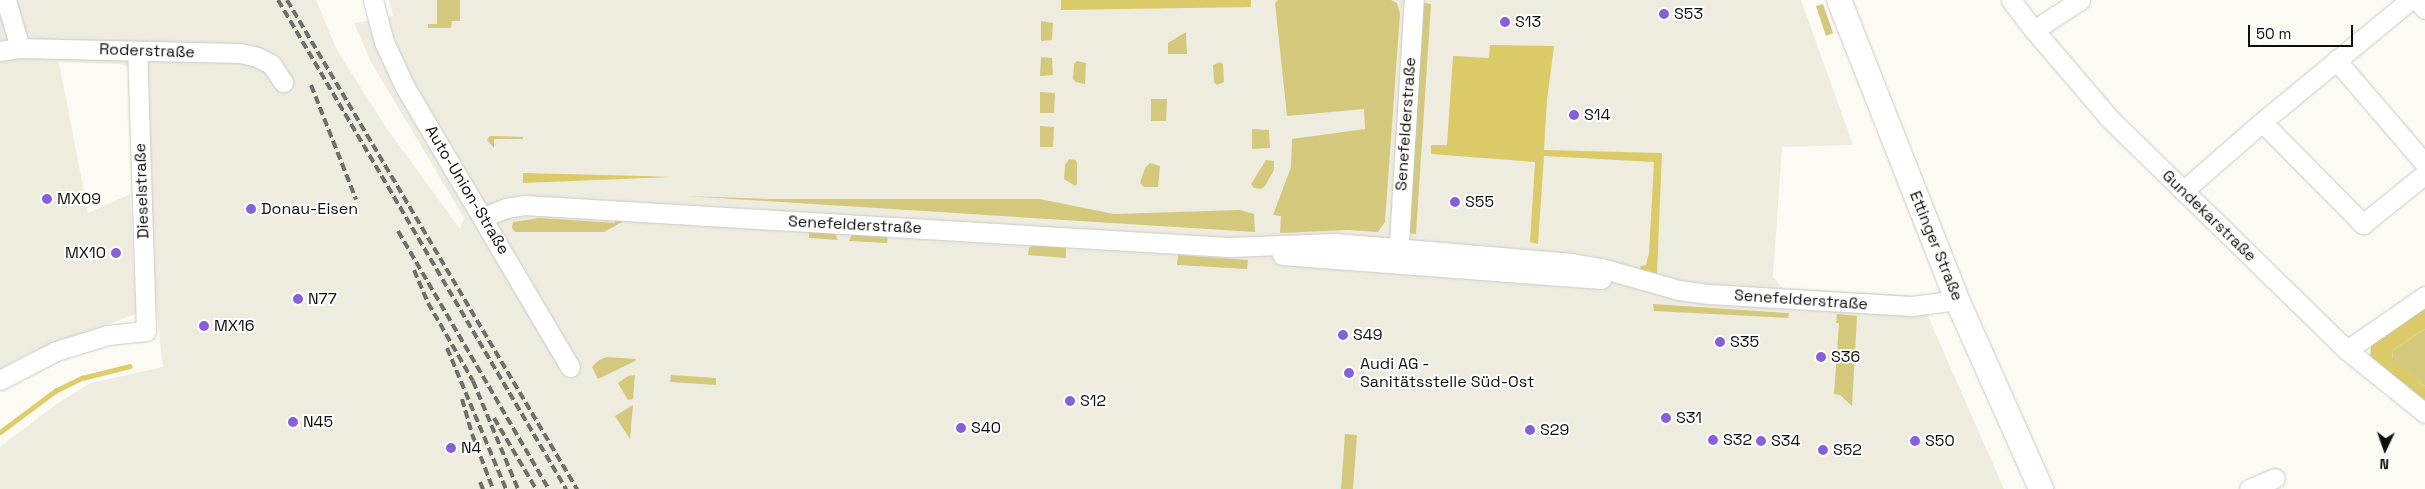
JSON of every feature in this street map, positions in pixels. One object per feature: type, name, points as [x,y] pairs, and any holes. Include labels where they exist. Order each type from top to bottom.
[{"type":"main road","name":"Ettinger Straße","points":[[1839,0],[1957,300],[2041,489]]},
{"type":"street","points":[[6,0],[20,48]]},
{"type":"street","name":"Senefelderstraße","points":[[1398,256],[1414,0]]},
{"type":"street","name":"Gundekarstraße","points":[[2011,0],[2034,30],[2110,119],[2347,350],[2425,413]]},
{"type":"street","points":[[2034,30],[2080,0]]},
{"type":"street","points":[[2183,191],[2262,122],[2410,0]]},
{"type":"street","points":[[2417,0],[2425,9]]},
{"type":"street","name":"Auto-Union-Straße","points":[[373,4],[384,42],[405,87],[483,216],[570,367]]},
{"type":"street","name":"Roderstraße","points":[[0,51],[20,48],[240,53],[257,57],[271,64],[282,82]]},
{"type":"street","name":"Dieselstraße","points":[[0,380],[56,351],[108,335],[146,331],[137,52]]},
{"type":"street","points":[[2336,60],[2425,164]]},
{"type":"street","points":[[2262,122],[2363,224],[2425,174]]},
{"type":"street","name":"Senefelderstraße","points":[[483,216],[506,208],[524,205],[1229,247],[1335,243],[1398,256],[1572,263],[1608,270],[1645,282],[1709,294],[1912,306],[1957,300]]},
{"type":"street","points":[[2347,350],[2425,296]]},
{"type":"street","points":[[2249,489],[2275,478]]},
{"type":"shaded area","points":[[0,0],[316,0],[337,50],[385,126],[460,229],[464,218],[371,62],[354,23],[393,16],[389,0],[1801,0],[1853,145],[1782,147],[1773,277],[1783,288],[1919,296],[2004,489],[0,489],[0,447],[58,403],[91,383],[163,367],[156,307],[146,71],[119,64],[59,62],[88,213],[130,194],[136,314],[27,354],[0,370]]},
{"type":"shaded area","points":[[437,0],[460,0],[460,21],[452,21],[451,28],[428,28],[428,24],[437,24]]},
{"type":"shaded area","points":[[1061,0],[1251,0],[1251,7],[1061,10]]},
{"type":"shaded area","points":[[1278,0],[1391,0],[1397,3],[1400,14],[1385,222],[1378,232],[1348,230],[1280,233],[1281,216],[1273,215],[1291,167],[1292,139],[1365,129],[1364,109],[1287,116],[1275,3]]},
{"type":"shaded area","points":[[1424,3],[1431,4],[1416,234],[1409,233]]},
{"type":"shaded area","points":[[1823,4],[1833,33],[1826,36],[1816,6]]},
{"type":"shaded area","points":[[1041,21],[1053,23],[1052,40],[1041,41]]},
{"type":"shaded area","points":[[1186,32],[1187,54],[1168,54],[1168,43]]},
{"type":"shaded area","points":[[1490,45],[1554,46],[1547,100],[1544,150],[1662,153],[1657,274],[1641,269],[1640,266],[1646,265],[1649,253],[1654,162],[1544,156],[1538,244],[1530,242],[1535,162],[1431,154],[1431,145],[1447,145],[1453,56],[1489,58]]},
{"type":"shaded area","points":[[1041,57],[1052,58],[1053,75],[1040,76]]},
{"type":"shaded area","points":[[1077,61],[1086,63],[1085,84],[1076,82],[1073,79],[1074,64]]},
{"type":"shaded area","points":[[1220,62],[1223,64],[1224,82],[1217,85],[1214,82],[1213,65]]},
{"type":"shaded area","points":[[1040,92],[1055,93],[1054,113],[1040,113]]},
{"type":"shaded area","points":[[1151,99],[1167,99],[1166,121],[1151,121]]},
{"type":"shaded area","points":[[1040,126],[1054,127],[1053,147],[1040,147]]},
{"type":"shaded area","points":[[1252,129],[1269,130],[1270,148],[1252,149]]},
{"type":"shaded area","points":[[490,136],[523,137],[523,139],[494,139],[494,148],[487,140]]},
{"type":"shaded area","points":[[1069,159],[1076,160],[1077,163],[1077,184],[1075,186],[1064,179],[1065,165]]},
{"type":"shaded area","points":[[1266,160],[1274,161],[1274,170],[1265,186],[1261,189],[1254,188],[1251,184]]},
{"type":"shaded area","points":[[1150,163],[1160,166],[1158,187],[1144,187],[1140,183],[1145,168]]},
{"type":"shaded area","points":[[523,173],[644,176],[671,177],[523,183]]},
{"type":"shaded area","points":[[685,196],[770,199],[1040,199],[1114,214],[1240,210],[1254,214],[1255,232]]},
{"type":"shaded area","points":[[539,218],[615,223],[615,220],[624,221],[604,232],[515,232],[512,228],[513,222]]},
{"type":"shaded area","points":[[809,231],[834,232],[838,240],[809,238]]},
{"type":"shaded area","points":[[852,234],[888,236],[887,243],[849,241]]},
{"type":"shaded area","points":[[1034,245],[1066,248],[1066,258],[1028,255],[1029,248]]},
{"type":"shaded area","points":[[1178,255],[1248,260],[1247,269],[1177,265]]},
{"type":"shaded area","points":[[1653,304],[1789,313],[1788,318],[1654,311]]},
{"type":"shaded area","points":[[2425,308],[2425,329],[2393,350],[2392,359],[2425,386],[2425,402],[2370,358],[2371,345]]},
{"type":"shaded area","points":[[1837,314],[1857,316],[1852,406],[1840,395],[1834,394],[1839,323],[1836,323]]},
{"type":"shaded area","points":[[2425,329],[2425,386],[2392,360],[2393,350]]},
{"type":"shaded area","points":[[607,357],[636,359],[598,379],[592,367],[599,360]]},
{"type":"shaded area","points":[[635,375],[633,399],[628,400],[618,383],[628,376]]},
{"type":"shaded area","points":[[671,375],[716,378],[716,385],[670,382]]},
{"type":"shaded area","points":[[633,405],[630,439],[615,416]]},
{"type":"shaded area","points":[[1345,434],[1357,435],[1353,489],[1341,489]]},
{"type":"waterway","points":[[0,432],[55,391],[82,378],[130,366]]},
{"type":"railway","points":[[278,0],[566,489]]},
{"type":"railway","points":[[287,0],[577,489]]},
{"type":"railway","points":[[311,85],[356,199]]},
{"type":"railway","points":[[398,231],[549,489]]},
{"type":"railway","points":[[414,270],[428,303],[473,381],[518,489]]},
{"type":"railway","points":[[447,348],[506,489]]},
{"type":"railway","points":[[462,399],[472,434],[493,489]]},
{"type":"railway","points":[[494,418],[536,489]]},
{"type":"railway","points":[[480,482],[483,489]]},
{"type":"place","name":"S53","points":[[1664,14]]},
{"type":"place","name":"S13","points":[[1505,22]]},
{"type":"place","name":"S14","points":[[1574,115]]},
{"type":"place","name":"MX09","points":[[47,199]]},
{"type":"place","name":"S55","points":[[1455,202]]},
{"type":"place","name":"Donau-Eisen","points":[[251,209]]},
{"type":"place","name":"MX10","points":[[116,253]]},
{"type":"place","name":"N77","points":[[298,299]]},
{"type":"place","name":"MX16","points":[[204,326]]},
{"type":"place","name":"S49","points":[[1343,335]]},
{"type":"place","name":"S35","points":[[1720,342]]},
{"type":"place","name":"S36","points":[[1821,357]]},
{"type":"place","name":"Audi AG - Sanitätsstelle Süd-Ost","points":[[1349,373]]},
{"type":"place","name":"S12","points":[[1070,401]]},
{"type":"place","name":"S31","points":[[1666,418]]},
{"type":"place","name":"N45","points":[[293,422]]},
{"type":"place","name":"S40","points":[[961,428]]},
{"type":"place","name":"S29","points":[[1530,430]]},
{"type":"place","name":"S32","points":[[1713,440]]},
{"type":"place","name":"S34","points":[[1761,441]]},
{"type":"place","name":"S50","points":[[1915,441]]},
{"type":"place","name":"N4","points":[[451,448]]},
{"type":"place","name":"S52","points":[[1823,450]]}]
